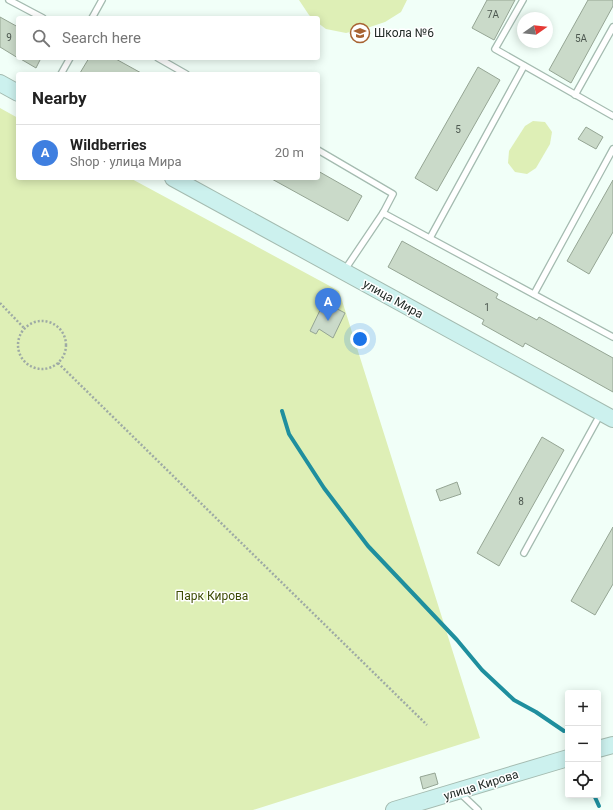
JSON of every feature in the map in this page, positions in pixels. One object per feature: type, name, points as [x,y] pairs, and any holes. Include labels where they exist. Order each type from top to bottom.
[{"type":"street","points":[[0,83],[16,92]]},
{"type":"street","name":"улица Мира","points":[[177,180],[607,416]]},
{"type":"street","points":[[601,748],[613,745]]},
{"type":"street","name":"улица Кирова","points":[[394,810],[565,759]]},
{"type":"lane","points":[[9,0],[39,16]]},
{"type":"lane","points":[[93,16],[102,0]]},
{"type":"lane","points":[[523,0],[495,49],[613,116]]},
{"type":"lane","points":[[575,95],[613,26]]},
{"type":"lane","points":[[62,72],[69,60]]},
{"type":"lane","points":[[162,60],[182,72]]},
{"type":"lane","points":[[430,238],[524,66]]},
{"type":"lane","points":[[534,294],[613,149]]},
{"type":"lane","points":[[320,151],[393,194],[383,213],[344,272]]},
{"type":"lane","points":[[383,213],[613,337]]},
{"type":"lane","points":[[524,554],[607,416]]},
{"type":"lane","points":[[458,792],[478,810]]},
{"type":"path","points":[[0,304],[25,329]]},
{"type":"path","points":[[39,322],[53,324],[58,328],[65,339],[66,346],[62,359],[58,363],[44,369],[31,366],[26,362],[19,351],[18,344],[25,329],[33,323],[39,322]]},
{"type":"path","points":[[58,363],[427,725]]},
{"type":"green space","points":[[299,0],[407,0],[401,12],[385,22],[346,33],[326,29],[320,24],[320,16],[309,15]]},
{"type":"green space","name":"Парк Кирова","points":[[0,108],[16,117],[16,180],[134,180],[339,291],[480,738],[253,810],[0,810]]},
{"type":"green space","points":[[533,121],[545,122],[552,132],[550,144],[536,168],[527,174],[515,172],[508,163],[509,151],[525,126]]},
{"type":"building","points":[[487,0],[515,0],[494,40],[472,28]]},
{"type":"building","points":[[588,0],[613,0],[613,6],[571,83],[549,70]]},
{"type":"building","points":[[0,17],[16,26],[16,57],[0,47]]},
{"type":"building","points":[[22,60],[40,60],[36,68]]},
{"type":"building","points":[[88,60],[118,60],[139,72],[81,72]]},
{"type":"building","points":[[478,67],[500,80],[437,191],[415,178]]},
{"type":"building","points":[[586,127],[603,137],[596,149],[578,139]]},
{"type":"building","points":[[320,172],[362,196],[348,221],[274,180],[320,180]]},
{"type":"building","points":[[613,180],[613,232],[589,274],[567,261]]},
{"type":"building","points":[[402,241],[498,294],[496,298],[537,320],[539,317],[613,358],[613,392],[525,343],[523,347],[482,324],[484,320],[388,267]]},
{"type":"building","points":[[324,302],[345,313],[333,338],[319,329],[316,334],[310,331]]},
{"type":"building","points":[[542,437],[564,450],[499,566],[477,553]]},
{"type":"building","points":[[457,482],[461,494],[440,501],[436,490]]},
{"type":"building","points":[[613,527],[613,584],[595,615],[571,601]]},
{"type":"building","points":[[435,773],[438,784],[423,789],[420,777]]},
{"type":"waterway","points":[[282,411],[289,434],[324,488],[368,546],[457,640],[482,670],[514,700],[536,712],[564,731]]},
{"type":"waterway","points":[[595,798],[599,806]]},
{"type":"place","name":"Школа №6","points":[[360,33]]},
{"type":"place","name":"Wildberries","points":[[328,321]]}]
